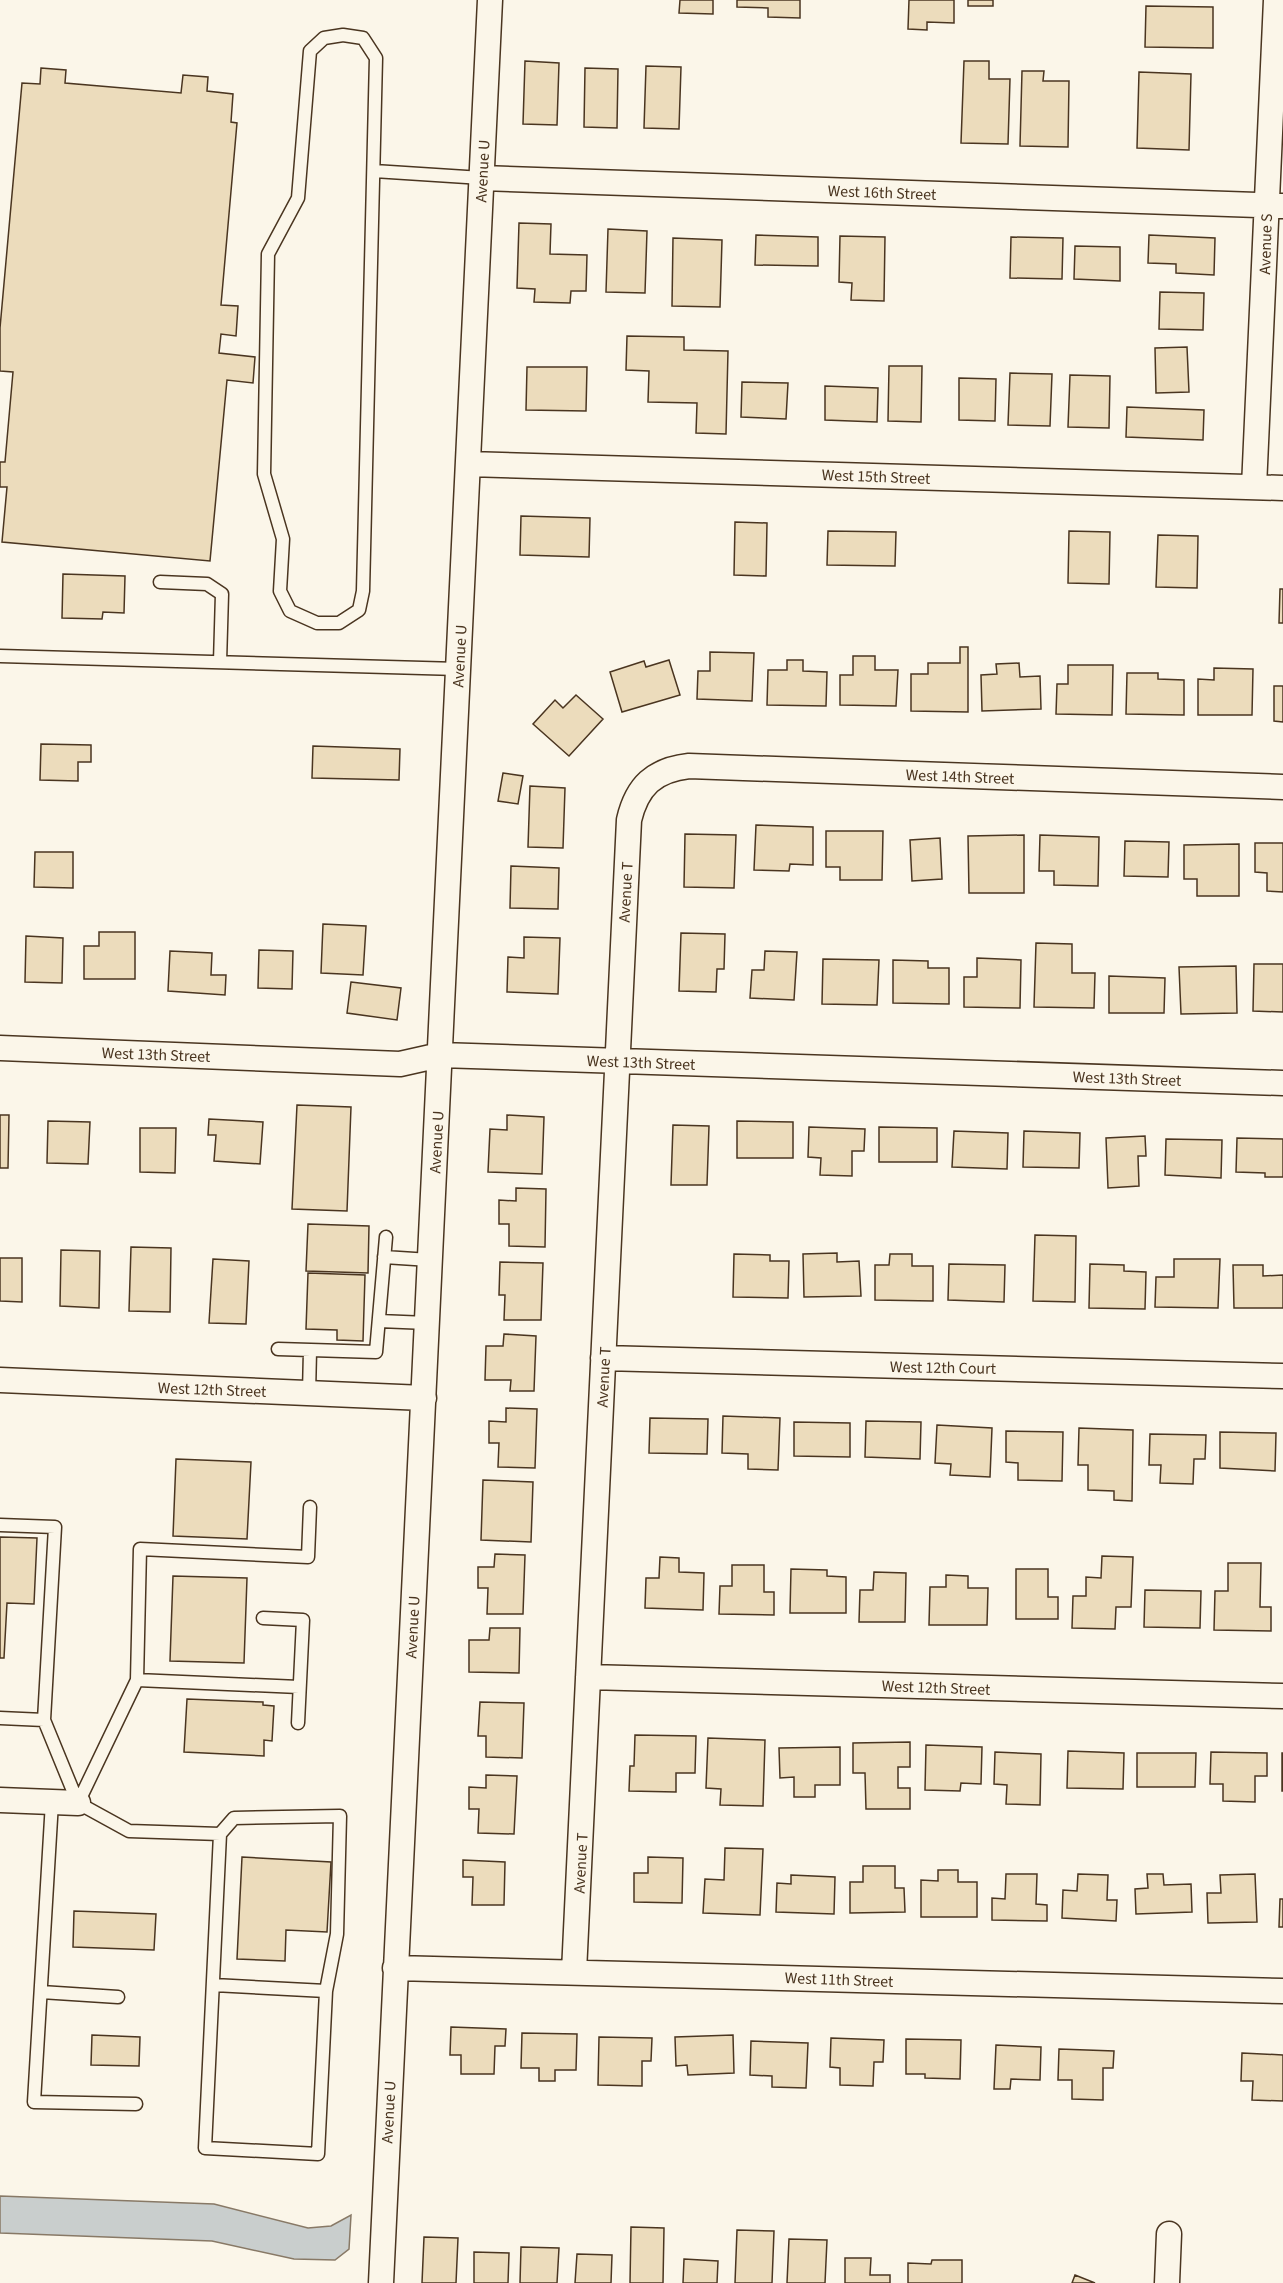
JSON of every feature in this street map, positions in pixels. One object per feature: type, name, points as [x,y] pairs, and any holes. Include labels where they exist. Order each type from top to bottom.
[{"type":"street","name":"Avenue U","points":[[381,2283],[490,0]]},
{"type":"street","name":"Avenue S","points":[[1254,488],[1275,206],[1276,0]]},
{"type":"street","name":"West 16th Street","points":[[482,178],[1275,206]]},
{"type":"street","name":"West 15th Street","points":[[468,464],[1283,488]]},
{"type":"street","name":"West 14th Street","points":[[643,786],[671,768],[690,766],[1283,787]]},
{"type":"street","name":"Avenue T","points":[[574,1972],[629,820],[633,802],[643,786]]},
{"type":"street","name":"West 13th Street","points":[[0,1048],[400,1064],[440,1055],[1283,1083]]},
{"type":"street","name":"West 12th Court","points":[[603,1358],[1283,1376]]},
{"type":"street","name":"West 12th Street","points":[[0,1380],[424,1398]]},
{"type":"street","name":"West 12th Street","points":[[588,1677],[1283,1696]]},
{"type":"street","points":[[0,1800],[78,1803]]},
{"type":"street","name":"West 11th Street","points":[[395,1968],[1283,1991]]},
{"type":"street","points":[[1167,2283],[1169,2234]]},
{"type":"lane","points":[[343,35],[363,38],[376,58],[374,171],[363,591],[359,610],[339,623],[317,623],[290,611],[280,591],[283,540],[264,474],[268,254],[298,198],[310,51],[324,38],[343,35]]},
{"type":"lane","points":[[374,171],[482,178]]},
{"type":"lane","points":[[160,582],[207,584],[222,594],[220,662]]},
{"type":"lane","points":[[4,654],[458,669]]},
{"type":"lane","points":[[278,1349],[376,1352],[386,1237]]},
{"type":"lane","points":[[384,1257],[430,1260]]},
{"type":"lane","points":[[379,1321],[427,1323]]},
{"type":"lane","points":[[309,1393],[310,1351]]},
{"type":"lane","points":[[78,1803],[138,1680],[140,1549],[308,1557],[310,1507]]},
{"type":"lane","points":[[0,1525],[55,1527],[44,1720],[78,1803],[129,1831],[220,1834]]},
{"type":"lane","points":[[263,1618],[303,1620],[298,1723]]},
{"type":"lane","points":[[138,1680],[299,1687]]},
{"type":"lane","points":[[0,1718],[44,1720]]},
{"type":"lane","points":[[52,1802],[34,2102],[136,2104]]},
{"type":"lane","points":[[340,1816],[337,1934],[326,1991],[318,2154],[205,2148],[220,1834],[234,1818],[340,1816]]},
{"type":"lane","points":[[214,1985],[326,1991]]},
{"type":"lane","points":[[41,1992],[118,1996]]},
{"type":"shaded area","points":[[0,2196],[214,2204],[308,2228],[331,2226],[351,2215],[349,2249],[335,2260],[294,2259],[212,2241],[0,2233]]},
{"type":"building","points":[[680,0],[713,0],[713,14],[679,13]]},
{"type":"building","points":[[737,0],[800,0],[800,18],[768,17],[768,8],[737,7]]},
{"type":"building","points":[[909,0],[954,0],[954,23],[927,22],[927,30],[908,29]]},
{"type":"building","points":[[968,0],[993,0],[993,6],[968,6]]},
{"type":"building","points":[[1146,6],[1213,7],[1213,48],[1145,47]]},
{"type":"building","points":[[525,61],[559,63],[557,125],[523,124]]},
{"type":"building","points":[[964,61],[989,61],[989,79],[1010,79],[1008,144],[961,143]]},
{"type":"building","points":[[646,66],[681,67],[679,129],[644,128]]},
{"type":"building","points":[[41,68],[66,70],[65,83],[181,93],[183,75],[208,77],[207,91],[233,94],[231,122],[237,123],[221,305],[238,306],[236,336],[221,334],[219,353],[255,357],[253,383],[227,380],[210,561],[2,542],[7,487],[0,487],[0,462],[5,462],[13,372],[0,371],[0,328],[22,83],[40,84]]},
{"type":"building","points":[[585,68],[618,69],[617,128],[584,127]]},
{"type":"building","points":[[1022,71],[1044,71],[1043,81],[1069,81],[1068,147],[1020,146]]},
{"type":"building","points":[[1139,72],[1191,74],[1189,150],[1137,148]]},
{"type":"building","points":[[519,223],[551,224],[550,254],[587,255],[586,291],[571,291],[570,303],[534,302],[535,289],[517,288]]},
{"type":"building","points":[[608,229],[647,231],[645,293],[606,292]]},
{"type":"building","points":[[756,235],[818,237],[818,266],[755,265]]},
{"type":"building","points":[[1149,235],[1215,238],[1214,275],[1176,273],[1176,264],[1148,263]]},
{"type":"building","points":[[840,236],[885,237],[884,301],[851,300],[852,283],[839,282]]},
{"type":"building","points":[[1011,237],[1063,238],[1062,279],[1010,278]]},
{"type":"building","points":[[673,238],[722,240],[720,307],[672,306]]},
{"type":"building","points":[[1075,246],[1120,247],[1120,281],[1074,279]]},
{"type":"building","points":[[1160,292],[1204,293],[1203,330],[1159,329]]},
{"type":"building","points":[[627,336],[684,337],[684,350],[728,351],[726,434],[696,433],[697,403],[648,402],[649,371],[626,370]]},
{"type":"building","points":[[1187,347],[1189,392],[1156,393],[1155,348]]},
{"type":"building","points":[[889,366],[922,366],[921,422],[888,421]]},
{"type":"building","points":[[527,367],[587,367],[586,411],[526,410]]},
{"type":"building","points":[[1010,373],[1052,374],[1050,426],[1008,425]]},
{"type":"building","points":[[1070,375],[1110,376],[1109,428],[1068,427]]},
{"type":"building","points":[[959,378],[996,379],[995,421],[959,420]]},
{"type":"building","points":[[742,382],[788,383],[786,419],[741,417]]},
{"type":"building","points":[[825,386],[878,388],[877,422],[825,420]]},
{"type":"building","points":[[1127,407],[1204,410],[1203,440],[1126,437]]},
{"type":"building","points":[[521,516],[590,518],[589,557],[520,555]]},
{"type":"building","points":[[735,522],[767,523],[766,576],[734,575]]},
{"type":"building","points":[[828,531],[896,532],[895,566],[827,565]]},
{"type":"building","points":[[1069,531],[1110,532],[1109,584],[1068,583]]},
{"type":"building","points":[[1158,535],[1198,536],[1197,588],[1156,587]]},
{"type":"building","points":[[63,574],[125,576],[124,613],[103,612],[102,619],[62,618]]},
{"type":"building","points":[[1280,589],[1283,589],[1283,623],[1279,623]]},
{"type":"building","points":[[960,647],[968,647],[968,712],[911,711],[911,674],[928,674],[928,663],[960,663]]},
{"type":"building","points":[[710,652],[754,653],[752,701],[697,699],[698,671],[710,671]]},
{"type":"building","points":[[853,656],[875,656],[875,670],[898,670],[896,706],[840,705],[840,675],[853,675]]},
{"type":"building","points":[[669,660],[680,695],[622,712],[610,672],[644,661],[646,667]]},
{"type":"building","points":[[787,660],[803,660],[803,671],[827,672],[826,706],[767,705],[768,670],[787,670]]},
{"type":"building","points":[[1019,663],[1020,677],[1040,676],[1041,709],[982,711],[981,675],[997,674],[996,664]]},
{"type":"building","points":[[1068,665],[1113,665],[1112,715],[1056,714],[1057,684],[1068,684]]},
{"type":"building","points":[[1214,668],[1253,669],[1252,715],[1198,715],[1198,679],[1214,680]]},
{"type":"building","points":[[1127,673],[1158,673],[1158,679],[1184,680],[1184,715],[1126,714]]},
{"type":"building","points":[[1274,686],[1283,686],[1283,722],[1274,721]]},
{"type":"building","points":[[576,695],[603,719],[569,756],[533,724],[555,700],[563,708]]},
{"type":"building","points":[[41,744],[91,745],[91,762],[78,762],[78,781],[40,780]]},
{"type":"building","points":[[313,746],[400,749],[399,780],[312,778]]},
{"type":"building","points":[[503,773],[523,776],[518,804],[498,801]]},
{"type":"building","points":[[530,786],[565,788],[563,848],[528,847]]},
{"type":"building","points":[[756,825],[813,827],[813,865],[790,864],[789,871],[754,870]]},
{"type":"building","points":[[826,831],[883,831],[882,880],[840,880],[840,867],[826,867]]},
{"type":"building","points":[[685,834],[736,835],[734,888],[684,887]]},
{"type":"building","points":[[1024,835],[1024,893],[969,893],[968,836]]},
{"type":"building","points":[[1040,835],[1099,837],[1098,886],[1054,885],[1054,871],[1039,871]]},
{"type":"building","points":[[940,838],[942,879],[912,881],[910,840]]},
{"type":"building","points":[[1125,841],[1169,842],[1168,877],[1124,876]]},
{"type":"building","points":[[1255,843],[1283,843],[1283,892],[1267,891],[1267,873],[1255,872]]},
{"type":"building","points":[[1239,844],[1239,896],[1197,896],[1197,879],[1184,879],[1184,845]]},
{"type":"building","points":[[35,852],[73,852],[73,888],[34,887]]},
{"type":"building","points":[[511,866],[559,868],[558,909],[510,908]]},
{"type":"building","points":[[323,924],[366,926],[363,975],[321,973]]},
{"type":"building","points":[[99,932],[135,932],[135,979],[84,979],[84,946],[99,946]]},
{"type":"building","points":[[681,933],[725,934],[724,969],[717,969],[716,992],[679,991]]},
{"type":"building","points":[[26,936],[63,938],[62,983],[25,982]]},
{"type":"building","points":[[524,937],[560,938],[558,994],[507,992],[508,957],[524,958]]},
{"type":"building","points":[[1036,943],[1072,944],[1072,973],[1095,973],[1094,1008],[1034,1007]]},
{"type":"building","points":[[259,950],[293,951],[292,989],[258,988]]},
{"type":"building","points":[[170,951],[212,953],[211,975],[226,975],[225,995],[168,991]]},
{"type":"building","points":[[765,951],[797,952],[794,1000],[750,998],[752,970],[764,970]]},
{"type":"building","points":[[977,958],[1021,960],[1020,1008],[964,1007],[964,977],[977,977]]},
{"type":"building","points":[[823,959],[879,960],[877,1005],[822,1004]]},
{"type":"building","points":[[893,960],[928,961],[928,968],[949,968],[949,1004],[893,1003]]},
{"type":"building","points":[[1254,964],[1283,964],[1283,1012],[1253,1011]]},
{"type":"building","points":[[1236,966],[1237,1013],[1181,1014],[1179,967]]},
{"type":"building","points":[[1109,976],[1165,978],[1164,1013],[1109,1013]]},
{"type":"building","points":[[351,982],[401,988],[397,1020],[347,1013]]},
{"type":"building","points":[[297,1105],[351,1107],[347,1211],[292,1209]]},
{"type":"building","points":[[0,1115],[9,1115],[8,1168],[0,1168]]},
{"type":"building","points":[[507,1115],[544,1117],[542,1174],[488,1172],[490,1129],[507,1130]]},
{"type":"building","points":[[209,1119],[263,1122],[260,1164],[214,1161],[216,1135],[208,1135]]},
{"type":"building","points":[[48,1121],[90,1122],[88,1164],[47,1163]]},
{"type":"building","points":[[737,1121],[793,1122],[793,1158],[737,1158]]},
{"type":"building","points":[[673,1125],[709,1126],[707,1185],[671,1185]]},
{"type":"building","points":[[809,1127],[865,1129],[864,1151],[852,1151],[852,1176],[820,1175],[821,1158],[808,1157]]},
{"type":"building","points":[[879,1127],[937,1128],[937,1162],[879,1162]]},
{"type":"building","points":[[140,1128],[176,1128],[175,1173],[140,1172]]},
{"type":"building","points":[[954,1131],[1008,1133],[1007,1169],[952,1167]]},
{"type":"building","points":[[1024,1131],[1080,1133],[1079,1168],[1023,1167]]},
{"type":"building","points":[[1145,1136],[1146,1156],[1138,1156],[1139,1186],[1108,1188],[1106,1138]]},
{"type":"building","points":[[1237,1138],[1283,1139],[1283,1177],[1265,1177],[1265,1173],[1236,1172]]},
{"type":"building","points":[[1166,1139],[1222,1140],[1221,1178],[1165,1175]]},
{"type":"building","points":[[516,1188],[546,1189],[545,1247],[509,1246],[509,1224],[499,1224],[499,1200],[516,1201]]},
{"type":"building","points":[[308,1224],[369,1226],[368,1273],[306,1271]]},
{"type":"building","points":[[1035,1235],[1076,1236],[1075,1302],[1033,1301]]},
{"type":"building","points":[[131,1247],[171,1248],[170,1312],[129,1311]]},
{"type":"building","points":[[61,1250],[100,1251],[99,1308],[60,1306]]},
{"type":"building","points":[[837,1253],[837,1262],[859,1261],[861,1296],[804,1297],[803,1254]]},
{"type":"building","points":[[734,1254],[770,1255],[770,1261],[789,1261],[788,1298],[733,1297]]},
{"type":"building","points":[[890,1254],[912,1254],[912,1266],[933,1266],[933,1301],[875,1300],[875,1265],[889,1265]]},
{"type":"building","points":[[0,1258],[22,1258],[22,1302],[0,1301]]},
{"type":"building","points":[[213,1259],[249,1261],[246,1324],[209,1323]]},
{"type":"building","points":[[1174,1259],[1220,1259],[1218,1308],[1155,1307],[1156,1277],[1174,1277]]},
{"type":"building","points":[[500,1262],[543,1263],[541,1320],[504,1320],[505,1295],[499,1295]]},
{"type":"building","points":[[949,1264],[1005,1265],[1004,1302],[948,1300]]},
{"type":"building","points":[[1090,1264],[1124,1265],[1124,1271],[1146,1272],[1145,1309],[1089,1308]]},
{"type":"building","points":[[1233,1265],[1263,1265],[1263,1276],[1283,1275],[1283,1308],[1234,1308]]},
{"type":"building","points":[[308,1273],[365,1275],[363,1341],[337,1340],[337,1330],[306,1329]]},
{"type":"building","points":[[504,1334],[536,1336],[534,1391],[510,1391],[511,1380],[485,1380],[486,1346],[503,1346]]},
{"type":"building","points":[[506,1408],[537,1409],[535,1468],[498,1467],[499,1443],[489,1443],[489,1421],[506,1422]]},
{"type":"building","points":[[723,1416],[780,1418],[778,1470],[748,1469],[748,1454],[722,1453]]},
{"type":"building","points":[[650,1418],[708,1419],[707,1454],[649,1453]]},
{"type":"building","points":[[866,1421],[921,1422],[920,1459],[865,1457]]},
{"type":"building","points":[[794,1422],[850,1423],[850,1457],[794,1456]]},
{"type":"building","points":[[937,1425],[992,1428],[990,1477],[950,1475],[951,1464],[935,1463]]},
{"type":"building","points":[[1079,1428],[1133,1430],[1132,1501],[1114,1500],[1114,1491],[1088,1490],[1088,1465],[1078,1465]]},
{"type":"building","points":[[1006,1431],[1063,1432],[1062,1481],[1018,1480],[1018,1463],[1006,1462]]},
{"type":"building","points":[[1220,1432],[1276,1433],[1275,1471],[1220,1468]]},
{"type":"building","points":[[1150,1434],[1206,1435],[1205,1459],[1194,1459],[1193,1484],[1160,1483],[1161,1465],[1149,1465]]},
{"type":"building","points":[[176,1459],[251,1462],[247,1539],[173,1536]]},
{"type":"building","points":[[483,1480],[533,1482],[531,1542],[481,1540]]},
{"type":"building","points":[[0,1537],[37,1538],[34,1604],[7,1603],[4,1658],[0,1658]]},
{"type":"building","points":[[495,1554],[525,1555],[523,1614],[487,1614],[488,1588],[478,1588],[478,1567],[494,1567]]},
{"type":"building","points":[[1102,1556],[1133,1557],[1131,1607],[1116,1607],[1115,1629],[1072,1628],[1073,1596],[1086,1596],[1086,1577],[1101,1578]]},
{"type":"building","points":[[660,1557],[679,1558],[679,1572],[704,1573],[703,1610],[645,1608],[646,1578],[659,1578]]},
{"type":"building","points":[[1228,1563],[1261,1563],[1260,1607],[1271,1607],[1271,1631],[1214,1630],[1215,1591],[1228,1591]]},
{"type":"building","points":[[732,1565],[764,1565],[764,1592],[774,1592],[774,1615],[719,1614],[720,1586],[732,1586]]},
{"type":"building","points":[[791,1569],[827,1570],[827,1576],[846,1577],[846,1613],[790,1613]]},
{"type":"building","points":[[1016,1569],[1048,1569],[1048,1597],[1058,1597],[1058,1619],[1016,1619]]},
{"type":"building","points":[[874,1572],[906,1573],[905,1622],[859,1622],[860,1590],[873,1590]]},
{"type":"building","points":[[946,1575],[968,1576],[968,1588],[988,1588],[987,1625],[929,1625],[930,1587],[946,1587]]},
{"type":"building","points":[[173,1576],[247,1578],[244,1663],[170,1661]]},
{"type":"building","points":[[1145,1590],[1201,1591],[1200,1628],[1144,1627]]},
{"type":"building","points":[[490,1628],[520,1628],[519,1673],[469,1672],[469,1640],[489,1640]]},
{"type":"building","points":[[187,1699],[263,1702],[263,1705],[274,1706],[272,1741],[264,1740],[264,1756],[184,1752]]},
{"type":"building","points":[[480,1702],[524,1703],[522,1758],[486,1757],[486,1736],[478,1736]]},
{"type":"building","points":[[635,1735],[696,1736],[695,1773],[676,1773],[676,1792],[629,1791],[630,1766],[634,1766]]},
{"type":"building","points":[[708,1738],[765,1740],[763,1806],[720,1805],[721,1789],[706,1788]]},
{"type":"building","points":[[910,1742],[910,1767],[898,1767],[898,1788],[910,1788],[910,1809],[866,1809],[865,1773],[853,1773],[853,1743]]},
{"type":"building","points":[[926,1745],[982,1747],[981,1784],[961,1783],[960,1791],[925,1790]]},
{"type":"building","points":[[840,1747],[840,1785],[815,1785],[815,1797],[794,1797],[794,1777],[780,1778],[779,1748]]},
{"type":"building","points":[[1068,1751],[1124,1753],[1123,1789],[1067,1788]]},
{"type":"building","points":[[995,1752],[1041,1754],[1040,1805],[1006,1804],[1007,1785],[994,1784]]},
{"type":"building","points":[[1211,1752],[1267,1753],[1267,1776],[1255,1776],[1255,1802],[1223,1801],[1223,1784],[1210,1784]]},
{"type":"building","points":[[1137,1753],[1196,1753],[1195,1787],[1137,1787]]},
{"type":"building","points":[[1283,1753],[1283,1791],[1282,1791]]},
{"type":"building","points":[[486,1775],[517,1776],[514,1834],[478,1833],[479,1809],[469,1809],[469,1787],[486,1788]]},
{"type":"building","points":[[725,1848],[763,1849],[760,1915],[703,1913],[705,1879],[724,1880]]},
{"type":"building","points":[[242,1857],[331,1862],[327,1932],[286,1930],[285,1961],[237,1959]]},
{"type":"building","points":[[648,1857],[683,1858],[682,1903],[634,1902],[634,1873],[648,1873]]},
{"type":"building","points":[[463,1860],[505,1862],[504,1905],[472,1905],[473,1877],[463,1877]]},
{"type":"building","points":[[863,1866],[895,1866],[895,1888],[904,1888],[905,1912],[850,1913],[850,1882],[863,1882]]},
{"type":"building","points":[[938,1870],[958,1870],[958,1882],[977,1882],[977,1917],[921,1917],[921,1880],[938,1881]]},
{"type":"building","points":[[1006,1874],[1037,1874],[1036,1904],[1047,1905],[1047,1921],[992,1920],[992,1898],[1005,1899]]},
{"type":"building","points":[[1078,1874],[1108,1875],[1107,1900],[1117,1900],[1116,1921],[1062,1918],[1063,1890],[1077,1891]]},
{"type":"building","points":[[1147,1874],[1163,1874],[1164,1885],[1191,1884],[1192,1912],[1136,1914],[1135,1889],[1148,1888]]},
{"type":"building","points":[[1255,1874],[1257,1922],[1208,1923],[1207,1893],[1221,1893],[1220,1875]]},
{"type":"building","points":[[791,1875],[835,1877],[834,1914],[776,1912],[777,1883],[791,1884]]},
{"type":"building","points":[[1280,1899],[1283,1899],[1283,1927],[1279,1927]]},
{"type":"building","points":[[74,1911],[156,1914],[154,1950],[73,1947]]},
{"type":"building","points":[[451,2027],[506,2029],[505,2046],[495,2046],[494,2074],[461,2074],[461,2055],[450,2055]]},
{"type":"building","points":[[522,2033],[577,2034],[576,2070],[555,2070],[555,2081],[539,2081],[539,2068],[521,2068]]},
{"type":"building","points":[[92,2035],[140,2037],[139,2066],[91,2065]]},
{"type":"building","points":[[733,2035],[734,2073],[688,2075],[687,2065],[676,2066],[675,2037]]},
{"type":"building","points":[[599,2037],[652,2038],[651,2061],[642,2061],[642,2086],[598,2085]]},
{"type":"building","points":[[831,2038],[884,2040],[883,2062],[874,2062],[873,2086],[840,2085],[840,2068],[830,2067]]},
{"type":"building","points":[[906,2039],[961,2040],[960,2079],[925,2078],[925,2074],[906,2074]]},
{"type":"building","points":[[751,2041],[808,2043],[806,2088],[772,2087],[772,2076],[750,2075]]},
{"type":"building","points":[[996,2045],[1041,2047],[1040,2080],[1011,2079],[1010,2089],[994,2089]]},
{"type":"building","points":[[1059,2049],[1114,2051],[1113,2068],[1103,2068],[1103,2100],[1072,2099],[1072,2080],[1058,2080]]},
{"type":"building","points":[[1242,2053],[1283,2055],[1283,2101],[1252,2100],[1253,2081],[1241,2081]]},
{"type":"building","points":[[631,2227],[664,2228],[663,2283],[630,2283]]},
{"type":"building","points":[[737,2230],[774,2231],[772,2283],[735,2283]]},
{"type":"building","points":[[424,2237],[458,2238],[456,2283],[422,2283]]},
{"type":"building","points":[[789,2239],[827,2240],[825,2283],[787,2283]]},
{"type":"building","points":[[521,2247],[559,2248],[557,2283],[520,2283]]},
{"type":"building","points":[[474,2252],[509,2253],[508,2283],[474,2283]]},
{"type":"building","points":[[577,2254],[612,2255],[611,2283],[575,2283]]},
{"type":"building","points":[[845,2258],[871,2258],[870,2275],[890,2275],[890,2283],[845,2283]]},
{"type":"building","points":[[684,2259],[718,2261],[717,2283],[683,2283]]},
{"type":"building","points":[[932,2260],[962,2260],[962,2283],[908,2283],[908,2263],[931,2264]]},
{"type":"building","points":[[1075,2275],[1095,2283],[1072,2283]]}]
